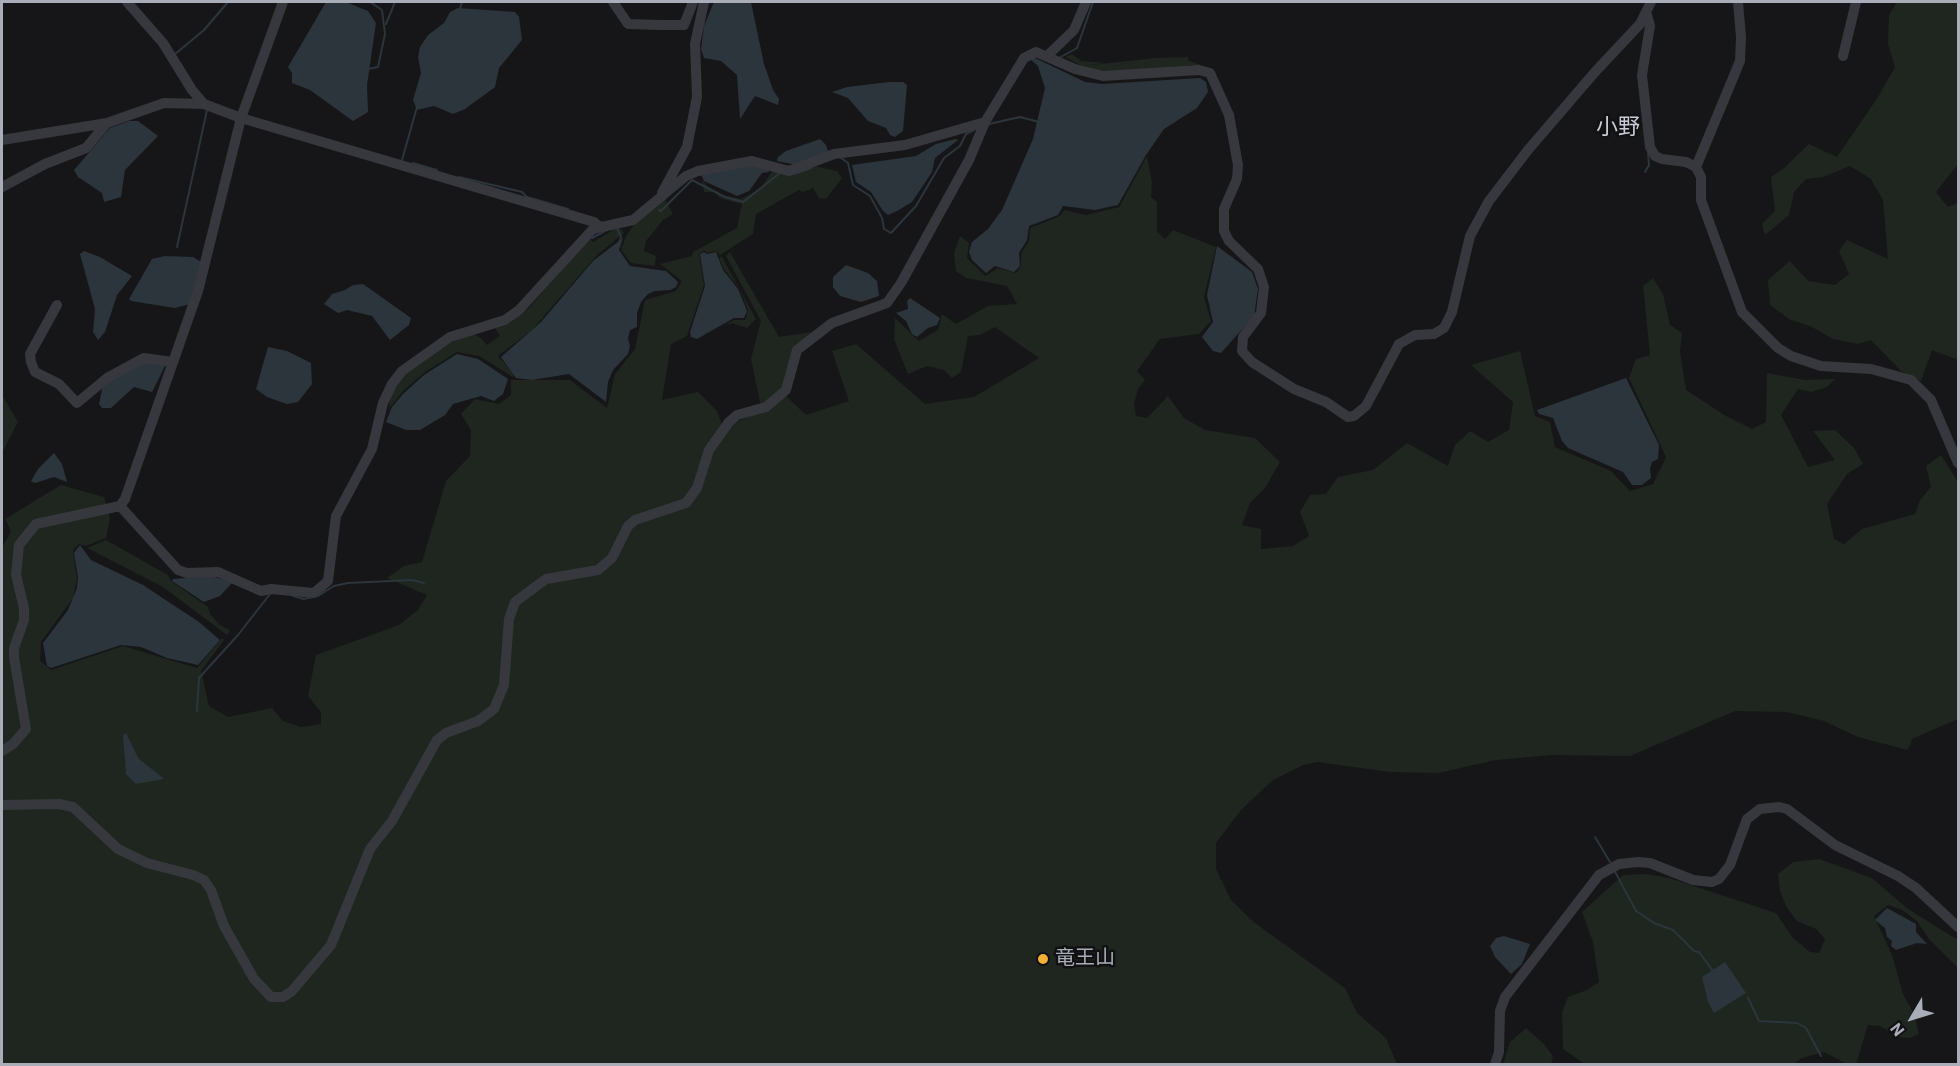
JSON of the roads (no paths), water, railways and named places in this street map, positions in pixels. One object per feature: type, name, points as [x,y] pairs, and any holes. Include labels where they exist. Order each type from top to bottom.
[{"type":"street","points":[[127,2],[163,43],[192,90],[204,104]]},
{"type":"street","points":[[120,506],[136,472],[208,260],[241,118],[284,2]]},
{"type":"street","points":[[613,2],[628,24],[662,25],[684,24],[693,2]]},
{"type":"street","points":[[659,198],[687,147],[697,97],[695,44],[704,2]]},
{"type":"street","points":[[1053,59],[1074,30],[1086,2]]},
{"type":"street","points":[[2,805],[59,804],[73,807],[118,849],[147,863],[204,880],[211,890],[224,926],[254,979],[272,997],[277,998],[292,991],[331,945],[370,849],[392,821],[437,740],[446,733],[478,721],[494,709],[504,685],[509,619],[515,602],[546,579],[598,570],[612,558],[628,526],[635,520],[686,503],[697,488],[709,450],[729,422],[737,415],[766,406],[786,390],[797,350],[832,323],[887,303],[901,283],[969,160],[985,122],[1024,58],[1036,52],[1092,75],[1103,76],[1199,70],[1210,74],[1229,115],[1238,165],[1237,179],[1224,209],[1224,231],[1229,241],[1253,262],[1263,277],[1264,295],[1261,313],[1243,336],[1240,346],[1244,355],[1252,362],[1307,396],[1326,402],[1348,417],[1354,416],[1366,406],[1399,344],[1415,335],[1439,332],[1449,321],[1470,236],[1500,184],[1647,15],[1651,2]]},
{"type":"street","points":[[1696,167],[1740,61],[1741,37],[1738,2]]},
{"type":"street","points":[[1843,56],[1856,2]]},
{"type":"street","points":[[1647,15],[1650,27],[1642,75],[1650,147],[1655,156],[1686,162],[1696,167],[1701,177],[1701,200],[1742,312],[1778,348],[1791,356],[1821,366],[1871,369],[1911,380],[1931,400],[1958,462]]},
{"type":"street","points":[[2,140],[107,123],[164,103],[204,104],[241,118],[600,226],[633,220],[686,176],[698,171],[752,161],[789,171],[827,156],[904,146],[985,122]]},
{"type":"street","points":[[2,187],[45,164],[86,148],[107,123]]},
{"type":"street","points":[[120,506],[178,570],[187,573],[218,572],[261,591],[307,594],[320,590],[328,581],[336,516],[372,449],[383,403],[392,384],[402,371],[450,337],[505,320],[519,310],[580,242],[600,226]]},
{"type":"street","points":[[57,305],[30,354],[31,362],[35,372],[59,384],[72,401],[77,403],[107,378],[144,358],[172,362]]},
{"type":"street","points":[[2,750],[13,744],[26,729],[14,657],[24,608],[16,575],[19,545],[36,524],[120,506]]},
{"type":"street","points":[[1496,1065],[1499,1052],[1500,1011],[1505,997],[1599,875],[1619,864],[1638,862],[1650,863],[1693,880],[1712,882],[1719,879],[1730,865],[1747,819],[1760,809],[1779,807],[1787,809],[1835,845],[1916,888],[1959,927]]},
{"type":"waterway","points":[[174,55],[204,30],[228,2]]},
{"type":"waterway","points":[[368,69],[378,67],[385,34],[382,10],[370,2]]},
{"type":"waterway","points":[[386,24],[395,2]]},
{"type":"waterway","points":[[460,9],[462,2]]},
{"type":"waterway","points":[[1059,58],[1077,48],[1093,2]]},
{"type":"waterway","points":[[402,160],[417,107]]},
{"type":"waterway","points":[[177,247],[207,110]]},
{"type":"waterway","points":[[989,124],[1020,117],[1039,122]]},
{"type":"waterway","points":[[841,158],[848,163],[853,185],[870,196],[882,218],[884,229],[891,233],[916,206],[944,158],[960,146],[966,134],[974,130]]},
{"type":"waterway","points":[[1645,172],[1649,165],[1648,152]]},
{"type":"waterway","points":[[413,163],[437,170]]},
{"type":"waterway","points":[[794,174],[811,168]]},
{"type":"waterway","points":[[659,210],[661,211],[692,180],[725,197],[743,202],[780,173]]},
{"type":"waterway","points":[[459,177],[522,192],[527,197],[568,209]]},
{"type":"waterway","points":[[617,228],[621,237],[619,243]]},
{"type":"waterway","points":[[592,238],[605,231]]},
{"type":"waterway","points":[[318,596],[334,586],[348,583],[412,580],[424,583]]},
{"type":"waterway","points":[[197,711],[199,678],[238,635],[270,594]]},
{"type":"waterway","points":[[293,596],[304,599],[313,597]]},
{"type":"waterway","points":[[1595,837],[1610,862]]},
{"type":"waterway","points":[[1614,870],[1636,911],[1654,923],[1673,930],[1694,951],[1699,952],[1713,971]]},
{"type":"waterway","points":[[1748,998],[1759,1021],[1797,1023],[1806,1028],[1821,1056]]},
{"type":"place","name":"竜王山","points":[[1043,959]]},
{"type":"district","name":"小野","points":[[1618,128]]}]
